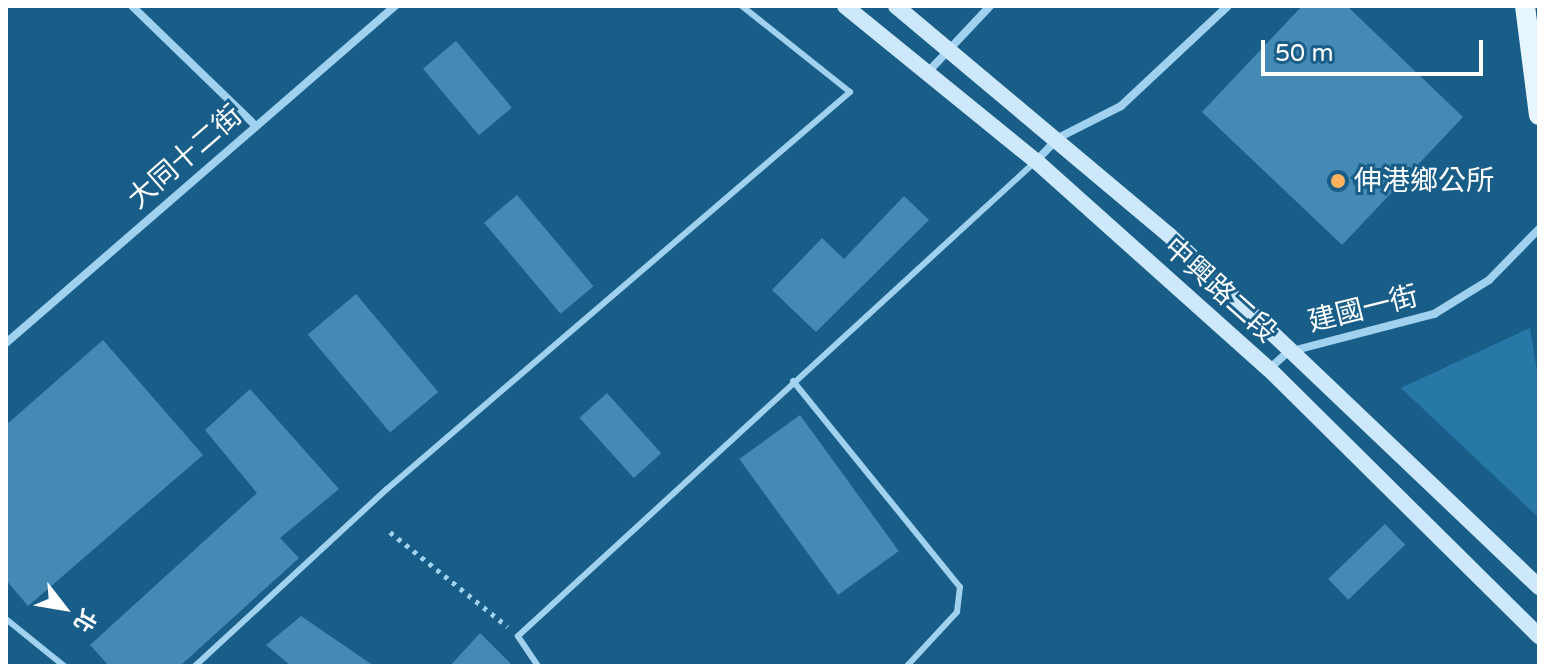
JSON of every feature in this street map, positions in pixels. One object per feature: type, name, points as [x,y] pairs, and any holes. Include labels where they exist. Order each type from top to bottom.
[{"type":"main road","name":"中興路二段","points":[[845,6],[1036,161],[1269,369],[1539,636]]},
{"type":"main road","name":"中興路二段","points":[[896,6],[1058,138],[1169,235],[1288,352],[1539,587]]},
{"type":"main road","points":[[1525,6],[1539,115]]},
{"type":"street","points":[[132,6],[255,125]]},
{"type":"street","name":"大同十二街","points":[[6,343],[395,6]]},
{"type":"street","points":[[927,73],[990,6]]},
{"type":"street","points":[[1036,161],[1058,138],[1121,106],[1228,6]]},
{"type":"street","name":"建國一街","points":[[1269,369],[1288,352],[1434,314],[1489,280],[1539,229]]},
{"type":"lane","points":[[195,666],[387,489],[850,92],[742,6]]},
{"type":"lane","points":[[538,666],[518,636],[1036,161]]},
{"type":"lane","points":[[793,381],[960,587],[957,612],[907,666]]},
{"type":"lane","points":[[6,619],[64,666]]},
{"type":"path","points":[[390,532],[518,636]]},
{"type":"shaded area","points":[[1530,328],[1539,383],[1539,518],[1401,388]]},
{"type":"building","name":"伸港鄉公所","points":[[1302,6],[1347,6],[1463,117],[1342,245],[1202,112]]},
{"type":"building","points":[[456,41],[512,108],[479,135],[423,69]]},
{"type":"building","points":[[517,195],[593,286],[561,314],[484,223]]},
{"type":"building","points":[[904,196],[929,220],[816,332],[772,290],[822,238],[844,259]]},
{"type":"building","points":[[356,294],[438,392],[390,433],[308,334]]},
{"type":"building","points":[[103,340],[203,455],[28,606],[6,580],[6,425]]},
{"type":"building","points":[[250,389],[339,489],[280,538],[299,558],[180,666],[109,666],[90,645],[257,493],[205,430]]},
{"type":"building","points":[[607,393],[661,453],[634,478],[580,418]]},
{"type":"building","points":[[800,415],[899,551],[838,595],[739,459]]},
{"type":"building","points":[[1385,524],[1405,545],[1348,600],[1328,579]]},
{"type":"building","points":[[301,616],[374,666],[291,666],[266,645]]},
{"type":"building","points":[[480,633],[513,666],[450,666]]},
{"type":"place","name":"伸港鄉公所","points":[[1338,181]]}]
